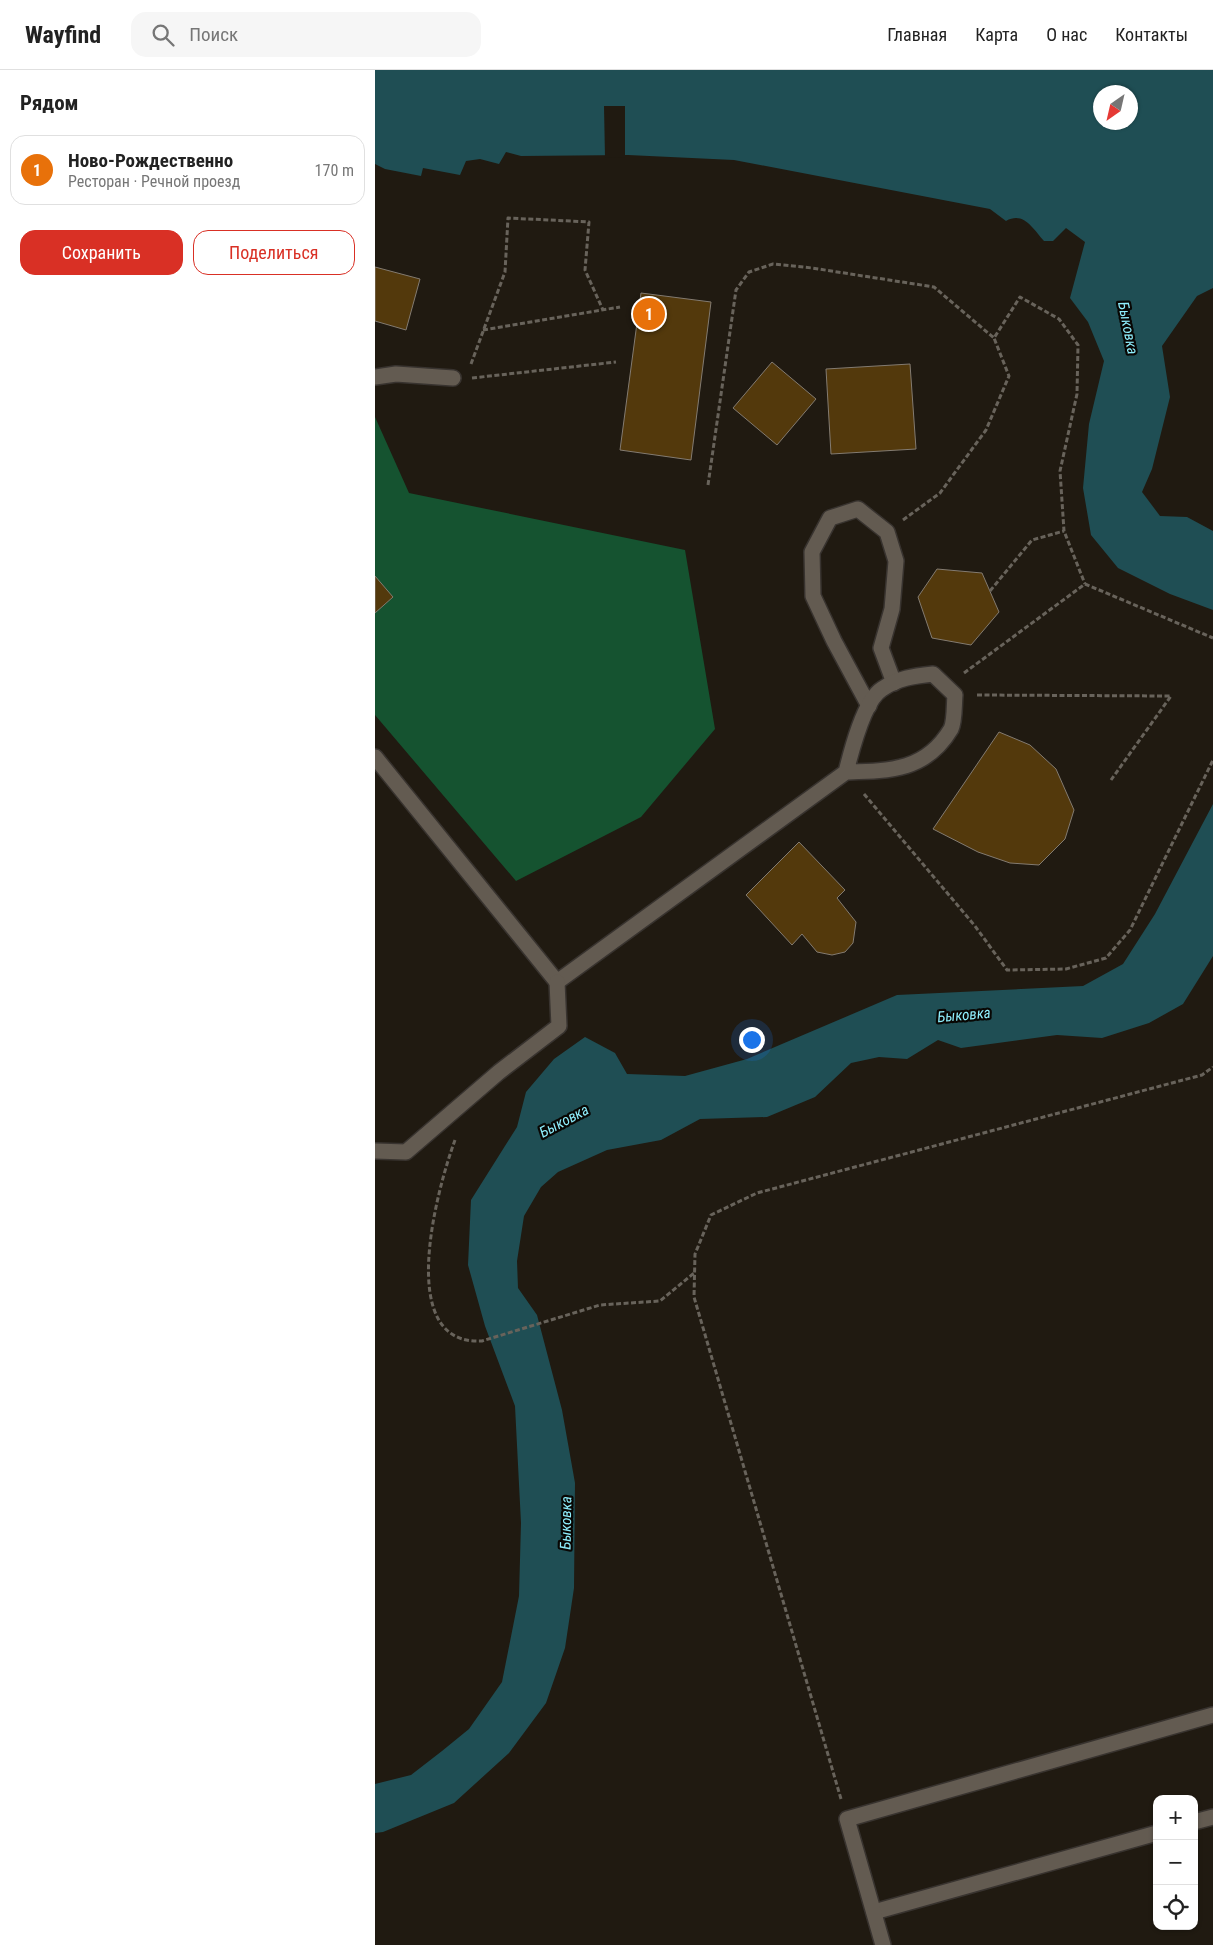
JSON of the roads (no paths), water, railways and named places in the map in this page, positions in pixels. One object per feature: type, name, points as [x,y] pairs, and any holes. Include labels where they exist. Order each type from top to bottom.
[{"type":"street","points":[[375,377],[396,374],[459,379]]},
{"type":"street","points":[[869,706],[834,641],[813,596],[812,552],[830,518],[858,509],[887,532],[896,561],[891,609],[881,648],[894,683]]},
{"type":"street","points":[[557,982],[846,772],[890,771],[927,757],[952,728],[951,690],[933,674],[908,676],[880,689],[869,706],[852,743],[846,772]]},
{"type":"street","points":[[375,757],[557,982],[559,1026],[499,1072],[406,1152],[375,1151]]},
{"type":"street","points":[[883,1945],[847,1819],[1213,1714]]},
{"type":"street","points":[[1198,1821],[1213,1817]]},
{"type":"street","points":[[874,1912],[1153,1833]]},
{"type":"water","name":"Быковка","points":[[375,70],[1213,70],[1213,288],[1197,296],[1162,346],[1170,397],[1152,469],[1142,492],[1160,516],[1187,517],[1213,531],[1213,610],[1170,594],[1118,568],[1091,535],[1083,488],[1089,424],[1104,361],[1088,322],[1070,298],[1085,242],[1066,228],[1053,241],[1044,241],[1023,220],[1012,218],[1006,221],[990,209],[734,160],[628,155],[521,156],[506,152],[499,164],[480,159],[466,161],[460,175],[423,168],[421,176],[385,169],[375,164]]},
{"type":"water","name":"Быковка","points":[[1213,804],[1213,956],[1183,1004],[1149,1023],[1102,1038],[1057,1035],[961,1048],[938,1040],[907,1059],[879,1057],[851,1063],[815,1097],[767,1117],[700,1119],[661,1140],[607,1150],[558,1172],[541,1187],[524,1216],[517,1261],[518,1288],[537,1315],[562,1410],[575,1483],[574,1588],[565,1648],[546,1703],[509,1753],[454,1803],[383,1832],[375,1833],[375,1784],[411,1775],[442,1751],[469,1729],[502,1682],[519,1596],[521,1523],[515,1406],[485,1326],[468,1265],[471,1200],[517,1127],[526,1092],[554,1059],[585,1037],[615,1053],[627,1074],[685,1076],[747,1059],[897,995],[1083,986],[1123,964],[1155,914]]},
{"type":"place","name":"Ново-Рождественно","points":[[649,314]]}]
